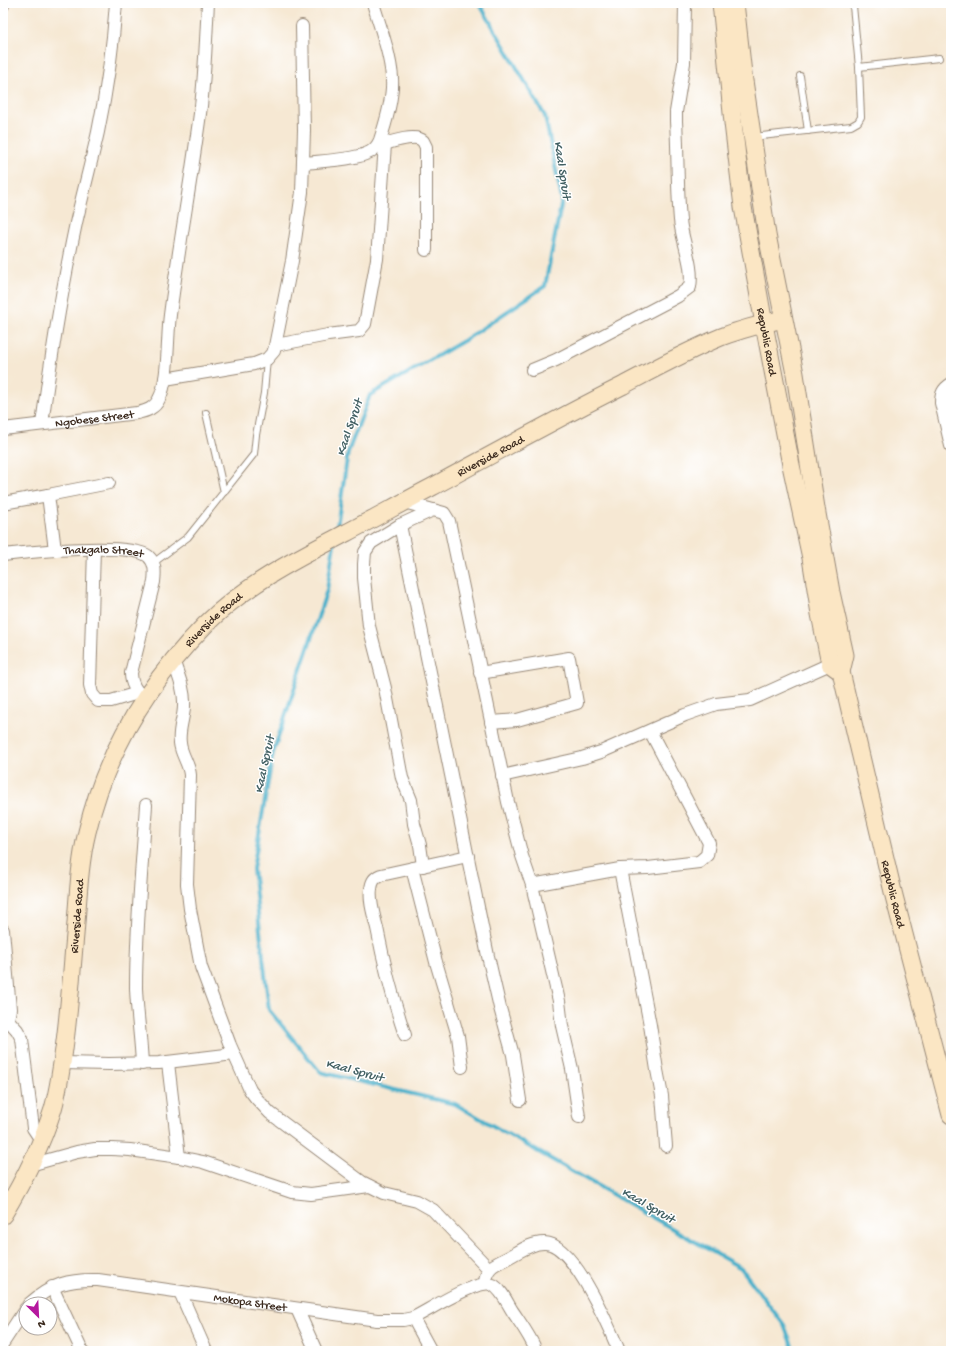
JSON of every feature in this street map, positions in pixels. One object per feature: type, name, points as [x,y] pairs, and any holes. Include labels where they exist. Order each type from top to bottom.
[{"type":"street","points":[[42,424],[48,379],[76,225],[98,131],[106,88],[113,40],[116,3]]},
{"type":"street","name":"Ngobese Street","points":[[3,429],[144,411],[155,406],[160,399],[165,379],[170,316],[201,105],[208,3]]},
{"type":"street","points":[[276,345],[328,335],[359,331],[365,324],[377,259],[381,145],[392,88],[389,62],[373,3]]},
{"type":"street","points":[[532,370],[556,360],[667,302],[685,292],[690,287],[690,271],[680,220],[676,116],[684,63],[685,3]]},
{"type":"street","name":"Republic Road","points":[[721,3],[743,207],[791,465],[811,558],[820,614],[836,668],[951,1115]]},
{"type":"street","name":"Republic Road","points":[[735,3],[743,74],[767,235],[794,374],[831,592],[845,655],[836,668]]},
{"type":"street","points":[[165,379],[247,366],[266,359],[274,351],[298,223],[304,163],[302,26]]},
{"type":"street","points":[[304,163],[357,156],[372,151],[381,145],[406,139],[416,138],[423,141],[426,147],[426,250]]},
{"type":"street","name":"Riverside Road","points":[[3,1215],[22,1183],[53,1108],[63,1063],[81,863],[86,832],[102,781],[112,756],[141,696],[206,624],[228,604],[268,576],[326,543],[593,400],[695,349],[734,332],[784,319]]},
{"type":"street","points":[[951,384],[946,387],[941,396],[951,446]]},
{"type":"street","points":[[3,503],[109,482]]},
{"type":"street","points":[[48,495],[56,550]]},
{"type":"street","points":[[404,502],[444,513],[449,521],[502,776],[522,856],[532,885],[560,1001],[562,1026],[572,1069],[579,1117]]},
{"type":"street","points":[[433,510],[400,525],[371,543],[365,552],[364,578],[369,626],[385,688],[402,778],[411,800],[414,824],[420,845],[418,867],[436,962],[458,1036],[462,1067]]},
{"type":"street","points":[[400,525],[500,1008],[513,1055],[520,1100]]},
{"type":"street","points":[[94,549],[90,685],[92,694],[98,701],[111,701],[141,696]]},
{"type":"street","name":"Thakgalo Street","points":[[3,555],[56,550],[94,549],[133,550],[148,556],[153,562],[155,570],[154,582],[131,672],[133,687],[141,696]]},
{"type":"street","points":[[480,673],[569,658],[578,703],[517,720],[491,722]]},
{"type":"street","points":[[173,660],[184,696],[180,741],[181,749],[190,768],[187,884],[190,909],[201,967],[234,1054],[250,1090],[270,1113],[362,1182],[384,1193],[417,1201],[433,1210],[489,1269]]},
{"type":"street","points":[[502,776],[582,758],[601,752],[684,715],[716,704],[750,700],[836,668]]},
{"type":"street","points":[[532,885],[620,869],[648,868],[699,862],[707,855],[709,843],[650,731]]},
{"type":"street","points":[[142,1064],[141,1041],[137,1015],[136,980],[138,922],[146,805]]},
{"type":"street","points":[[405,1035],[394,1003],[384,962],[370,891],[375,878],[381,875],[468,856]]},
{"type":"street","points":[[620,869],[650,1024],[662,1096],[666,1146]]},
{"type":"street","points":[[3,930],[10,1009],[5,1023],[17,1030],[22,1039],[33,1128],[41,1140]]},
{"type":"street","points":[[63,1063],[142,1064],[234,1054]]},
{"type":"street","points":[[168,1062],[179,1157]]},
{"type":"street","points":[[30,1165],[78,1152],[95,1149],[112,1149],[179,1157],[216,1166],[302,1194],[369,1186]]},
{"type":"street","points":[[485,1283],[486,1275],[489,1269],[532,1246],[544,1242],[552,1244],[567,1255],[584,1281],[601,1310],[619,1351]]},
{"type":"street","name":"Mokopa Street","points":[[40,1296],[52,1287],[70,1281],[98,1280],[377,1320],[403,1320],[413,1318]]},
{"type":"street","points":[[431,1351],[413,1318],[470,1287],[485,1283],[492,1284],[504,1298],[536,1351]]},
{"type":"street","points":[[52,1287],[82,1351]]},
{"type":"street","points":[[180,1292],[206,1351]]},
{"type":"street","points":[[297,1309],[316,1351]]},
{"type":"street","points":[[3,1343],[18,1320]]},
{"type":"lane","points":[[753,137],[851,126],[858,122],[861,117],[859,67],[853,6]]},
{"type":"lane","points":[[859,67],[939,58]]},
{"type":"lane","points":[[800,76],[808,132]]},
{"type":"lane","points":[[153,562],[188,537],[254,454],[264,393],[266,359]]},
{"type":"lane","points":[[206,413],[224,492]]},
{"type":"waterway","name":"Kaal Spruit","points":[[336,533],[348,452],[370,395],[465,340],[545,286],[562,200],[545,116],[479,3]]},
{"type":"waterway","name":"Kaal Spruit","points":[[334,544],[327,590],[273,753],[253,869],[269,1010],[320,1072],[455,1104],[741,1268],[784,1325],[794,1351]]}]
